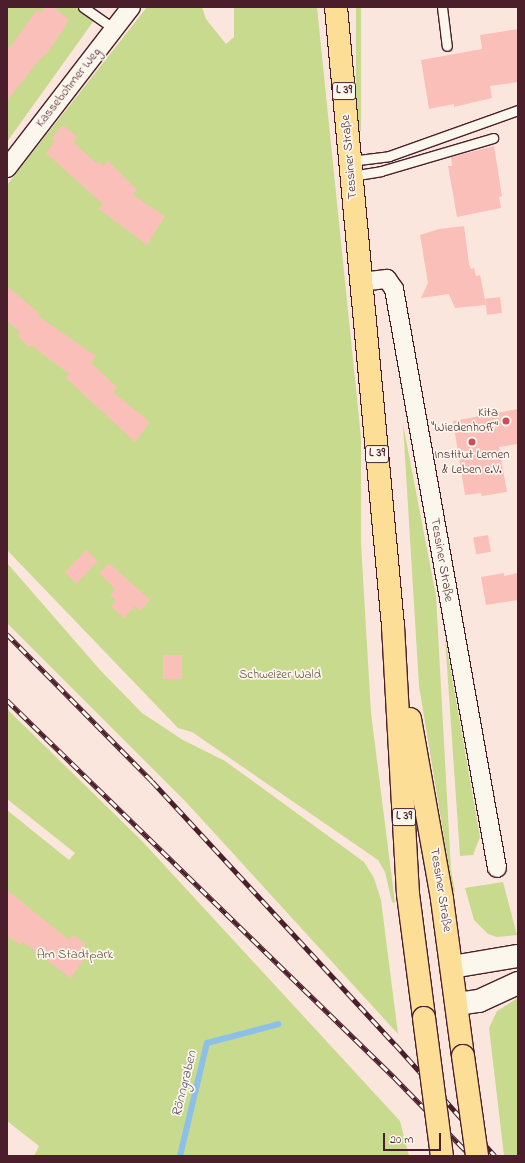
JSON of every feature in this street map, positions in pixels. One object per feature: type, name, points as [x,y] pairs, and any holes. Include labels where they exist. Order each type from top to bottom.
[{"type":"main road","name":"Tessiner Straße","points":[[336,7],[393,626],[408,894],[442,1156]]},
{"type":"main road","name":"Tessiner Straße","points":[[393,626],[452,967],[477,1156]]},
{"type":"main road","points":[[418,972],[518,956]]},
{"type":"main road","points":[[423,1013],[457,1004],[479,1002],[518,983]]},
{"type":"street","name":"Kassebohmer Weg","points":[[7,168],[131,7]]},
{"type":"street","name":"Tessiner Straße","points":[[361,282],[387,279],[394,289],[497,868]]},
{"type":"lane","points":[[83,7],[115,29]]},
{"type":"lane","points":[[442,7],[447,46]]},
{"type":"lane","points":[[351,168],[518,110]]},
{"type":"lane","points":[[351,168],[381,172],[493,138]]},
{"type":"green space","points":[[7,7],[77,7],[95,19],[7,142]]},
{"type":"green space","name":"Schweizer Wald","points":[[147,7],[202,7],[206,19],[226,44],[234,37],[234,7],[317,7],[361,438],[361,543],[371,713],[395,903],[392,902],[385,872],[378,860],[192,732],[178,728],[7,550],[7,185]]},
{"type":"green space","points":[[356,7],[361,7],[361,131],[356,131]]},
{"type":"green space","points":[[403,424],[436,596],[451,870],[455,892],[453,892],[419,686]]},
{"type":"green space","points":[[7,563],[101,671],[142,713],[183,740],[225,761],[364,862],[374,878],[381,900],[398,1034],[186,802],[7,623]]},
{"type":"green space","points":[[445,637],[480,837],[473,855],[460,856]]},
{"type":"green space","name":"Am Stadtpark","points":[[7,709],[142,841],[400,1121],[409,1156],[34,1156],[39,1146],[7,1121],[7,810],[69,860],[75,853],[7,799]]},
{"type":"green space","points":[[503,882],[517,935],[497,937],[488,934],[474,920],[465,888]]},
{"type":"green space","points":[[518,998],[518,1156],[504,1156],[489,1028],[497,1011]]},
{"type":"building","points":[[45,7],[53,7],[69,20],[48,52],[38,61],[7,101],[7,51],[37,10],[41,13]]},
{"type":"building","points":[[518,29],[518,82],[490,86],[492,98],[454,107],[454,104],[429,109],[421,60],[482,49],[480,35]]},
{"type":"building","points":[[63,125],[77,137],[73,142],[96,163],[98,161],[103,166],[108,161],[137,190],[133,195],[165,216],[147,245],[99,209],[103,204],[46,153],[55,141],[51,139]]},
{"type":"building","points":[[494,146],[502,196],[499,197],[501,208],[457,217],[448,166],[452,166],[451,157]]},
{"type":"building","points":[[464,226],[469,264],[471,269],[474,268],[476,276],[480,275],[486,305],[455,308],[449,294],[421,298],[428,283],[420,235],[439,229]]},
{"type":"building","points":[[7,286],[40,314],[38,316],[96,356],[91,363],[117,387],[113,392],[150,422],[135,442],[66,378],[69,374],[31,345],[29,347],[17,335],[20,332],[7,321]]},
{"type":"building","points":[[500,297],[502,313],[487,315],[485,299]]},
{"type":"building","points":[[518,409],[518,444],[499,447],[507,492],[482,496],[481,493],[465,495],[453,421]]},
{"type":"building","points":[[488,535],[491,552],[476,554],[473,538]]},
{"type":"building","points":[[86,550],[98,561],[77,584],[65,573]]},
{"type":"building","points":[[109,563],[150,600],[140,611],[135,606],[124,618],[111,606],[116,601],[110,595],[115,589],[99,573]]},
{"type":"building","points":[[504,573],[504,576],[518,573],[518,600],[486,605],[481,577]]},
{"type":"building","points":[[163,655],[182,655],[182,679],[163,679]]},
{"type":"building","points":[[7,890],[69,940],[73,935],[86,944],[83,947],[90,952],[70,978],[23,942],[21,945],[7,936]]},
{"type":"waterway","name":"Rönngraben","points":[[180,1156],[207,1043],[279,1024]]},
{"type":"railway","points":[[7,634],[152,781],[395,1044],[495,1156]]},
{"type":"railway","points":[[7,700],[395,1078],[471,1156]]},
{"type":"place","name":"Kita \"Wiedenhoff\"","points":[[506,421]]},
{"type":"place","name":"Institut Lernen & Leben e.V.","points":[[472,442]]}]
